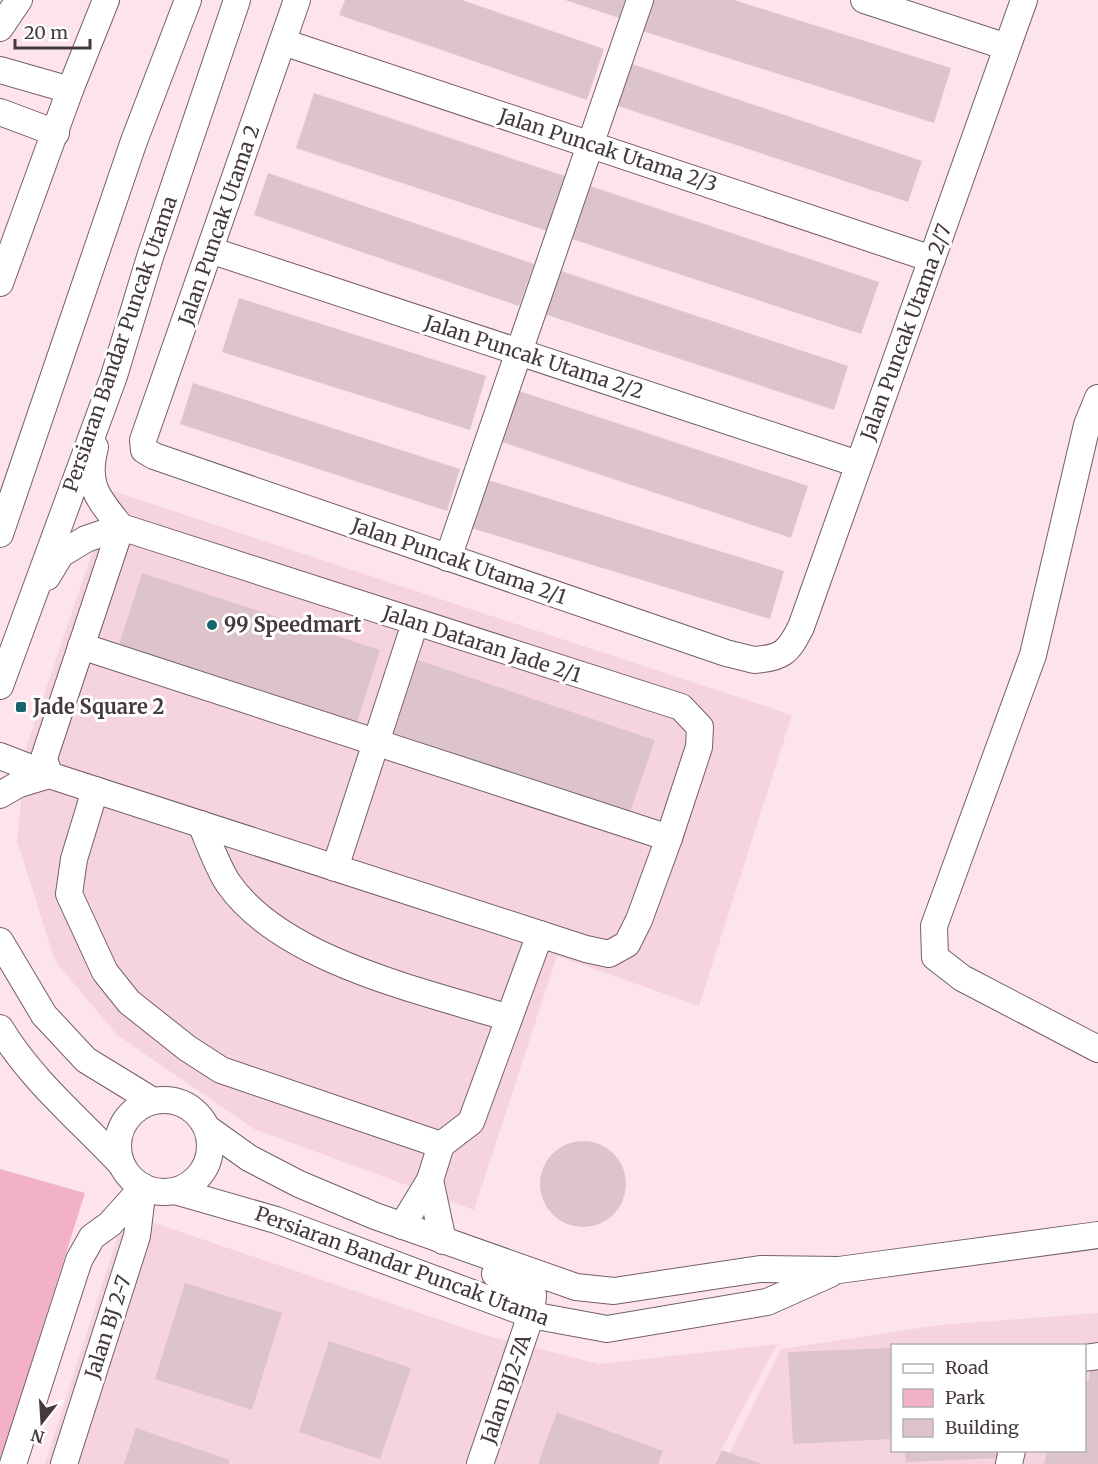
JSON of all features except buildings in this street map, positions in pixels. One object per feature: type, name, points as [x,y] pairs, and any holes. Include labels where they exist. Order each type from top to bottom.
[{"type":"street","points":[[0,28],[19,0]]},
{"type":"street","points":[[0,283],[70,90],[106,0]]},
{"type":"street","points":[[0,534],[134,141],[188,0]]},
{"type":"street","name":"Persiaran Bandar Puncak Utama","points":[[0,686],[114,376],[150,257],[237,0]]},
{"type":"street","name":"Jalan Puncak Utama 2","points":[[144,450],[143,440],[297,0]]},
{"type":"street","points":[[448,558],[640,0]]},
{"type":"street","points":[[864,0],[1007,47]]},
{"type":"street","name":"Jalan Puncak Utama 2/7","points":[[777,658],[792,646],[801,627],[1024,0]]},
{"type":"street","name":"Jalan Puncak Utama 2/3","points":[[283,42],[932,259]]},
{"type":"street","points":[[0,70],[70,90]]},
{"type":"street","points":[[0,112],[56,133]]},
{"type":"street","name":"Jalan Puncak Utama 2/2","points":[[210,250],[858,464]]},
{"type":"street","points":[[114,376],[91,464],[95,495],[121,527]]},
{"type":"street","points":[[1098,398],[1087,425],[1033,655],[934,926],[935,957],[962,978],[1098,1049]]},
{"type":"street","name":"Jalan Puncak Utama 2/1","points":[[144,450],[154,456],[726,653],[754,660],[777,658]]},
{"type":"street","points":[[23,619],[61,554],[86,539],[121,527]]},
{"type":"street","points":[[49,775],[44,758],[121,527]]},
{"type":"street","name":"Jalan Dataran Jade 2/1","points":[[121,527],[681,707],[700,727],[699,747],[669,838]]},
{"type":"street","points":[[334,868],[415,623]]},
{"type":"street","points":[[0,756],[49,775],[540,934],[609,954],[627,944],[639,920],[669,838],[81,646]]},
{"type":"street","points":[[0,795],[19,784],[49,775]]},
{"type":"street","points":[[95,790],[74,859],[69,894],[105,972],[129,1002],[187,1048],[221,1070],[441,1144]]},
{"type":"street","points":[[201,824],[228,882],[258,916],[297,942],[366,974],[509,1018]]},
{"type":"street","points":[[402,1226],[430,1180],[441,1144],[471,1122],[540,934]]},
{"type":"street","points":[[0,941],[44,1015],[86,1060],[153,1101]]},
{"type":"street","points":[[0,1029],[48,1089],[121,1164],[130,1178],[143,1187],[159,1192],[175,1191],[190,1185],[201,1174],[208,1160],[210,1143],[207,1128],[197,1115],[184,1105],[169,1100],[153,1101],[138,1108],[127,1119],[120,1133],[118,1149],[121,1164]]},
{"type":"street","name":"Persiaran Bandar Puncak Utama","points":[[207,1128],[259,1163],[299,1184],[375,1216],[576,1287],[614,1291],[760,1269],[839,1270],[1098,1235]]},
{"type":"street","points":[[430,1180],[443,1240]]},
{"type":"street","points":[[13,1464],[79,1260],[92,1237],[110,1224],[143,1187]]},
{"type":"street","name":"Jalan BJ 2-7","points":[[64,1464],[137,1236],[143,1187]]},
{"type":"street","name":"Persiaran Bandar Puncak Utama","points":[[175,1191],[276,1220],[531,1315],[607,1329],[767,1302],[839,1270]]},
{"type":"street","points":[[375,1216],[525,1288],[533,1295],[531,1315]]},
{"type":"street","name":"Jalan BJ2-7A","points":[[480,1464],[531,1315]]},
{"type":"shaded area","points":[[113,491],[792,715],[699,1006],[557,956],[474,1210],[254,1129],[117,1035],[55,961],[17,841],[27,745]]},
{"type":"shaded area","points":[[125,1213],[485,1335],[599,1364],[777,1344],[714,1464],[45,1464]]},
{"type":"shaded area","points":[[1098,1313],[1098,1464],[724,1464],[781,1349],[939,1325]]},
{"type":"green space","points":[[0,1169],[85,1193],[0,1462]]},
{"type":"place","name":"99 Speedmart","points":[[212,625]]},
{"type":"place","name":"Jade Square 2","points":[[21,707]]}]
